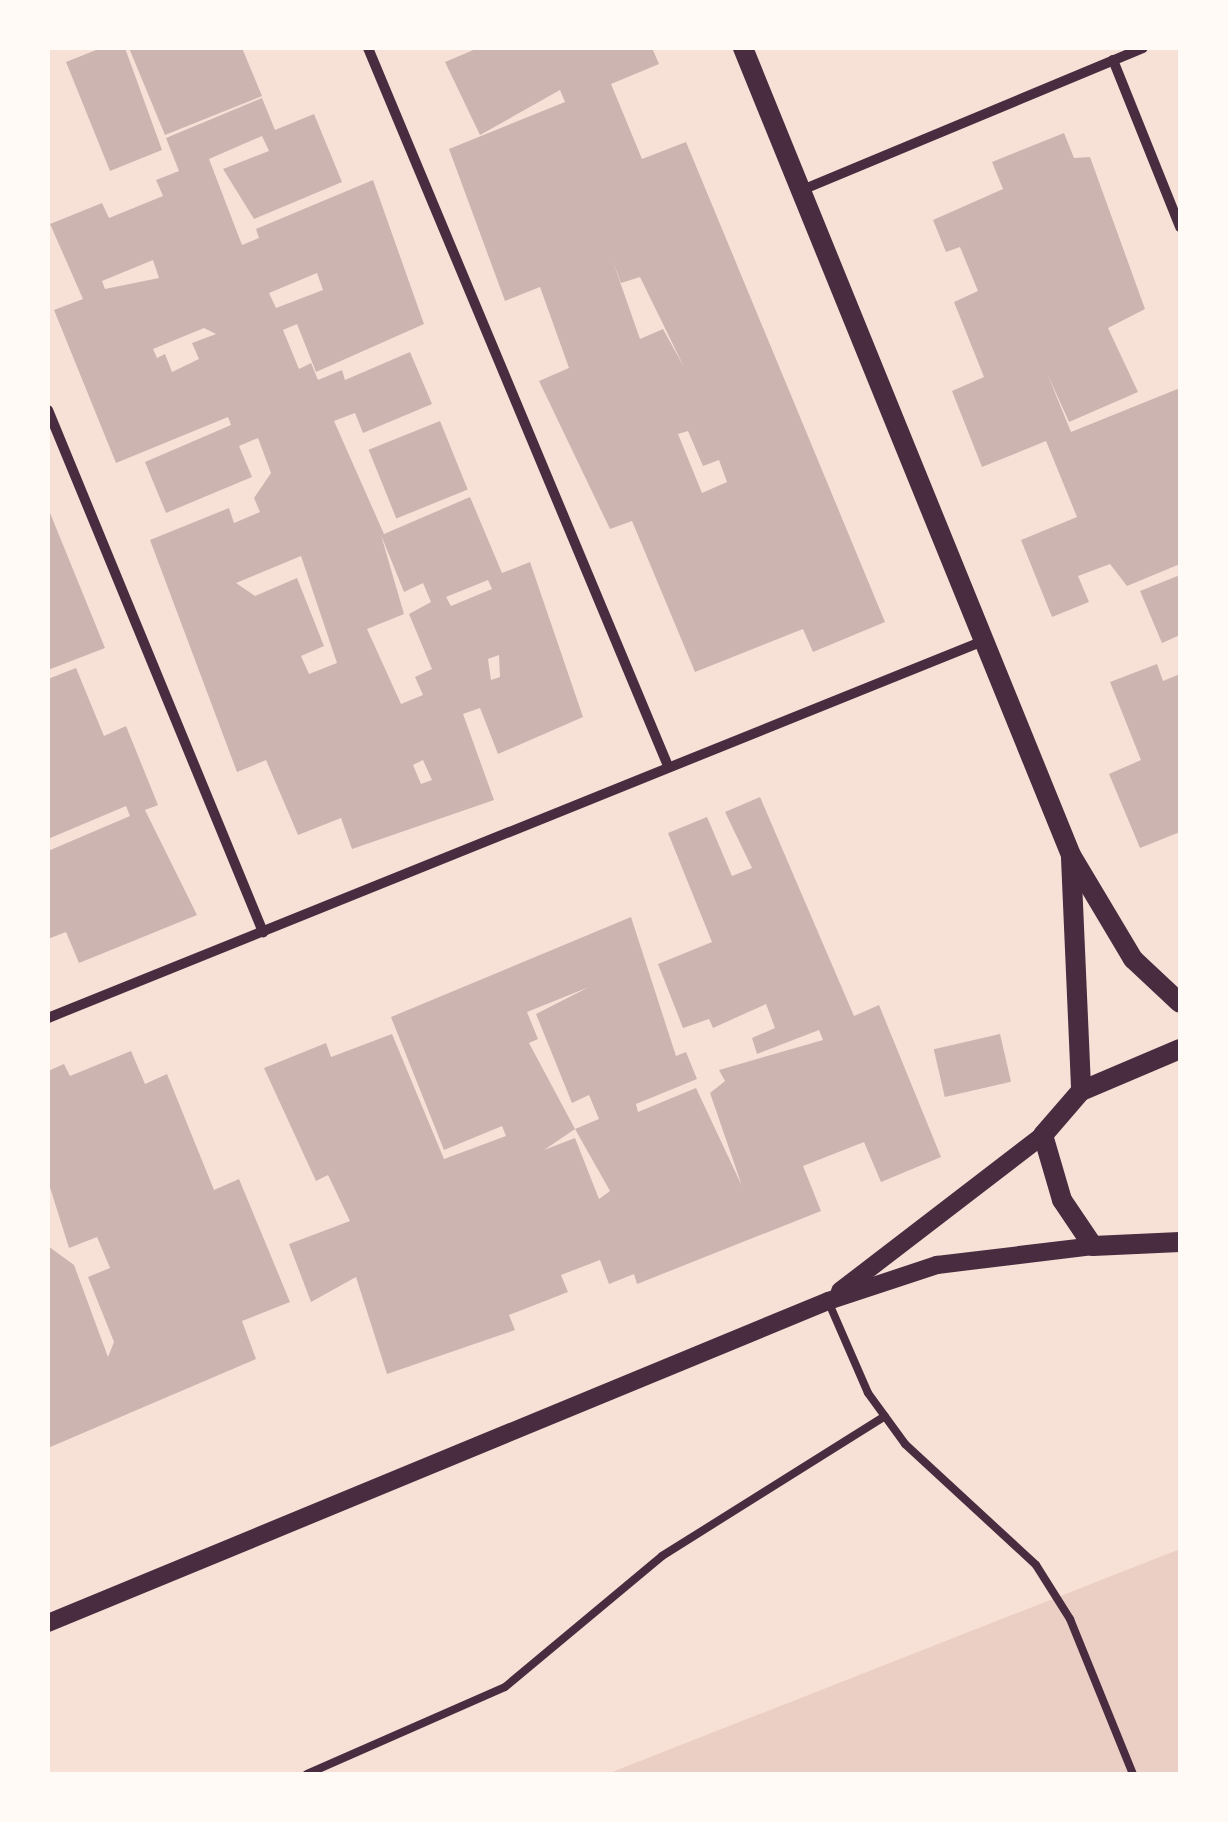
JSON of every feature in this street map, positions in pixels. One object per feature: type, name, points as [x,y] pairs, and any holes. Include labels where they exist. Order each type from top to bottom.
[{"type":"main road","points":[[743,48],[988,640],[1071,855],[1133,959],[1180,1003]]},
{"type":"main road","points":[[1071,855],[1081,1091]]},
{"type":"main road","points":[[1180,1049],[1081,1091],[1043,1135],[1062,1200],[1093,1246],[1180,1242]]},
{"type":"street","points":[[368,48],[668,766]]},
{"type":"street","points":[[802,190],[1143,48]]},
{"type":"street","points":[[1112,60],[1180,228]]},
{"type":"street","points":[[48,410],[263,932]]},
{"type":"street","points":[[48,1018],[988,640]]},
{"type":"street","points":[[828,1301],[1043,1135]]},
{"type":"street","points":[[48,1624],[828,1301],[937,1265],[1093,1246]]},
{"type":"lane","points":[[828,1301],[885,1416],[1036,1566],[1070,1619],[1132,1774]]},
{"type":"lane","points":[[306,1774],[505,1687],[662,1556],[885,1416]]},
{"type":"shaded area","points":[[1180,1549],[1180,1774],[607,1774]]},
{"type":"building","points":[[101,48],[125,48],[162,150],[110,171],[66,62]]},
{"type":"building","points":[[129,48],[242,48],[262,96],[165,135]]},
{"type":"building","points":[[478,48],[652,48],[659,64],[611,84],[642,159],[686,142],[885,622],[813,652],[803,629],[695,672],[632,521],[610,529],[539,381],[569,368],[540,287],[505,301],[449,149],[565,102],[560,90],[480,135],[445,62]],"holes":[[[612,259],[621,283],[640,277],[684,367],[663,329],[640,339]],[[688,431],[703,466],[719,460],[727,482],[702,493],[678,434]]]},
{"type":"building","points":[[262,98],[275,130],[314,114],[342,182],[254,219],[223,169],[269,151],[262,136],[209,159],[242,245],[259,238],[256,229],[373,180],[424,324],[316,372],[297,324],[283,330],[299,369],[311,363],[318,380],[342,370],[345,380],[410,352],[432,404],[363,433],[355,413],[334,421],[384,534],[470,497],[502,573],[530,562],[583,717],[498,754],[480,708],[463,714],[494,800],[352,849],[341,818],[298,835],[266,760],[237,772],[150,540],[229,508],[234,523],[260,512],[254,498],[271,473],[258,438],[239,446],[252,477],[166,513],[145,462],[231,425],[228,417],[116,463],[54,310],[83,299],[50,224],[102,203],[109,218],[163,196],[156,180],[179,171],[166,138]],"holes":[[[153,260],[159,278],[105,289],[102,281]],[[317,273],[323,290],[276,308],[269,293]],[[204,328],[216,334],[192,343],[199,359],[172,372],[165,354],[157,358],[153,349]],[[381,535],[404,592],[423,583],[431,602],[409,614],[432,669],[415,677],[423,695],[401,704],[367,629],[404,614]],[[301,556],[337,663],[309,674],[301,656],[324,646],[297,578],[255,596],[236,583]],[[488,580],[492,589],[451,606],[446,597]],[[499,655],[500,677],[491,680],[488,659]],[[423,760],[432,780],[421,784],[413,765]]]},
{"type":"building","points":[[1064,133],[1074,158],[1090,157],[1145,309],[1108,328],[1138,392],[1069,422],[1047,373],[1071,432],[1180,388],[1180,564],[1127,586],[1110,564],[1078,576],[1089,602],[1052,617],[1021,540],[1077,517],[1046,441],[982,467],[952,391],[984,377],[954,302],[978,291],[960,247],[946,252],[933,220],[1003,189],[992,162]]},
{"type":"building","points":[[440,421],[468,490],[396,518],[369,450]]},
{"type":"building","points":[[48,508],[105,648],[48,670]]},
{"type":"building","points":[[1180,575],[1180,635],[1162,643],[1140,591]]},
{"type":"building","points":[[1157,664],[1163,681],[1180,674],[1180,832],[1140,848],[1109,774],[1141,760],[1110,682]]},
{"type":"building","points":[[76,668],[104,736],[126,726],[158,805],[145,810],[197,915],[79,963],[66,932],[48,939],[48,851],[130,816],[126,806],[48,839],[48,679]]},
{"type":"building","points":[[760,797],[854,1016],[879,1005],[941,1157],[881,1182],[864,1142],[803,1166],[821,1211],[637,1284],[634,1274],[609,1284],[600,1260],[561,1275],[568,1292],[509,1315],[515,1330],[387,1374],[356,1277],[311,1302],[289,1244],[350,1221],[328,1175],[316,1181],[264,1068],[326,1043],[331,1057],[392,1034],[444,1159],[506,1136],[502,1126],[444,1150],[391,1017],[631,917],[676,1056],[686,1052],[697,1079],[636,1104],[638,1112],[696,1088],[742,1186],[710,1093],[725,1081],[719,1070],[823,1040],[819,1030],[757,1054],[752,1038],[775,1028],[766,1004],[713,1028],[709,1019],[683,1028],[658,964],[712,942],[668,833],[707,817],[732,876],[752,868],[725,812]],"holes":[[[589,987],[536,1014],[572,1103],[589,1095],[599,1119],[575,1129],[529,1043],[538,1039],[527,1012]],[[575,1129],[610,1191],[599,1199],[575,1138],[544,1150]]]},
{"type":"building","points":[[1000,1034],[1011,1082],[945,1097],[934,1049]]},
{"type":"building","points":[[131,1051],[145,1084],[167,1074],[214,1190],[239,1179],[290,1302],[242,1321],[256,1359],[48,1448],[48,1246],[74,1265],[108,1357],[114,1342],[88,1277],[110,1268],[97,1237],[69,1248],[48,1181],[48,1071],[64,1064],[70,1076]]}]
